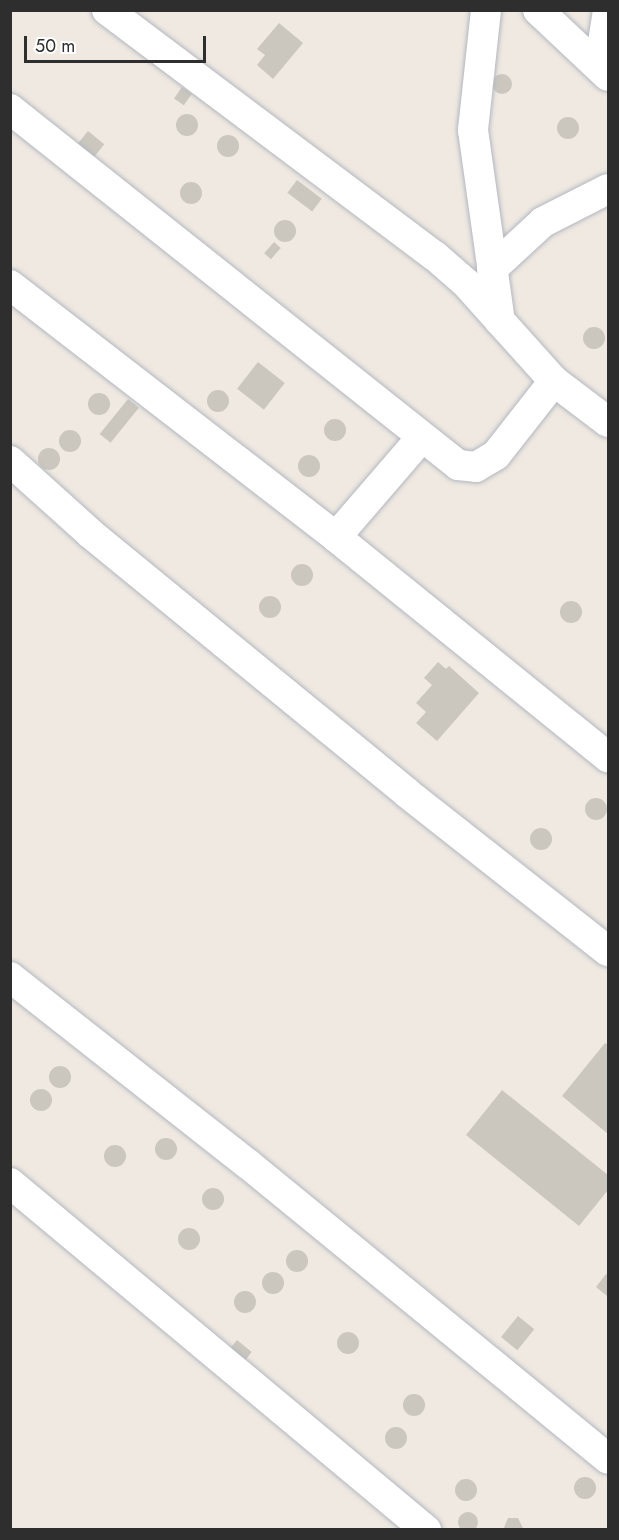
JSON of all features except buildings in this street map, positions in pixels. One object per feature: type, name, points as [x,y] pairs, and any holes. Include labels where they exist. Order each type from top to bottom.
[{"type":"street","points":[[107,10],[435,256],[466,282],[554,381],[609,422]]},
{"type":"street","points":[[486,10],[473,130],[500,321]]},
{"type":"street","points":[[538,10],[604,72]]},
{"type":"street","points":[[604,72],[609,11]]},
{"type":"street","points":[[10,110],[458,465],[476,467],[496,455],[554,381]]},
{"type":"street","points":[[492,269],[543,222],[609,189]]},
{"type":"street","points":[[10,285],[336,537],[609,757]]},
{"type":"street","points":[[336,537],[422,437]]},
{"type":"street","points":[[10,461],[92,534],[221,641],[609,951]]},
{"type":"street","points":[[10,977],[248,1164],[609,1459]]},
{"type":"street","points":[[10,1183],[426,1530]]}]
